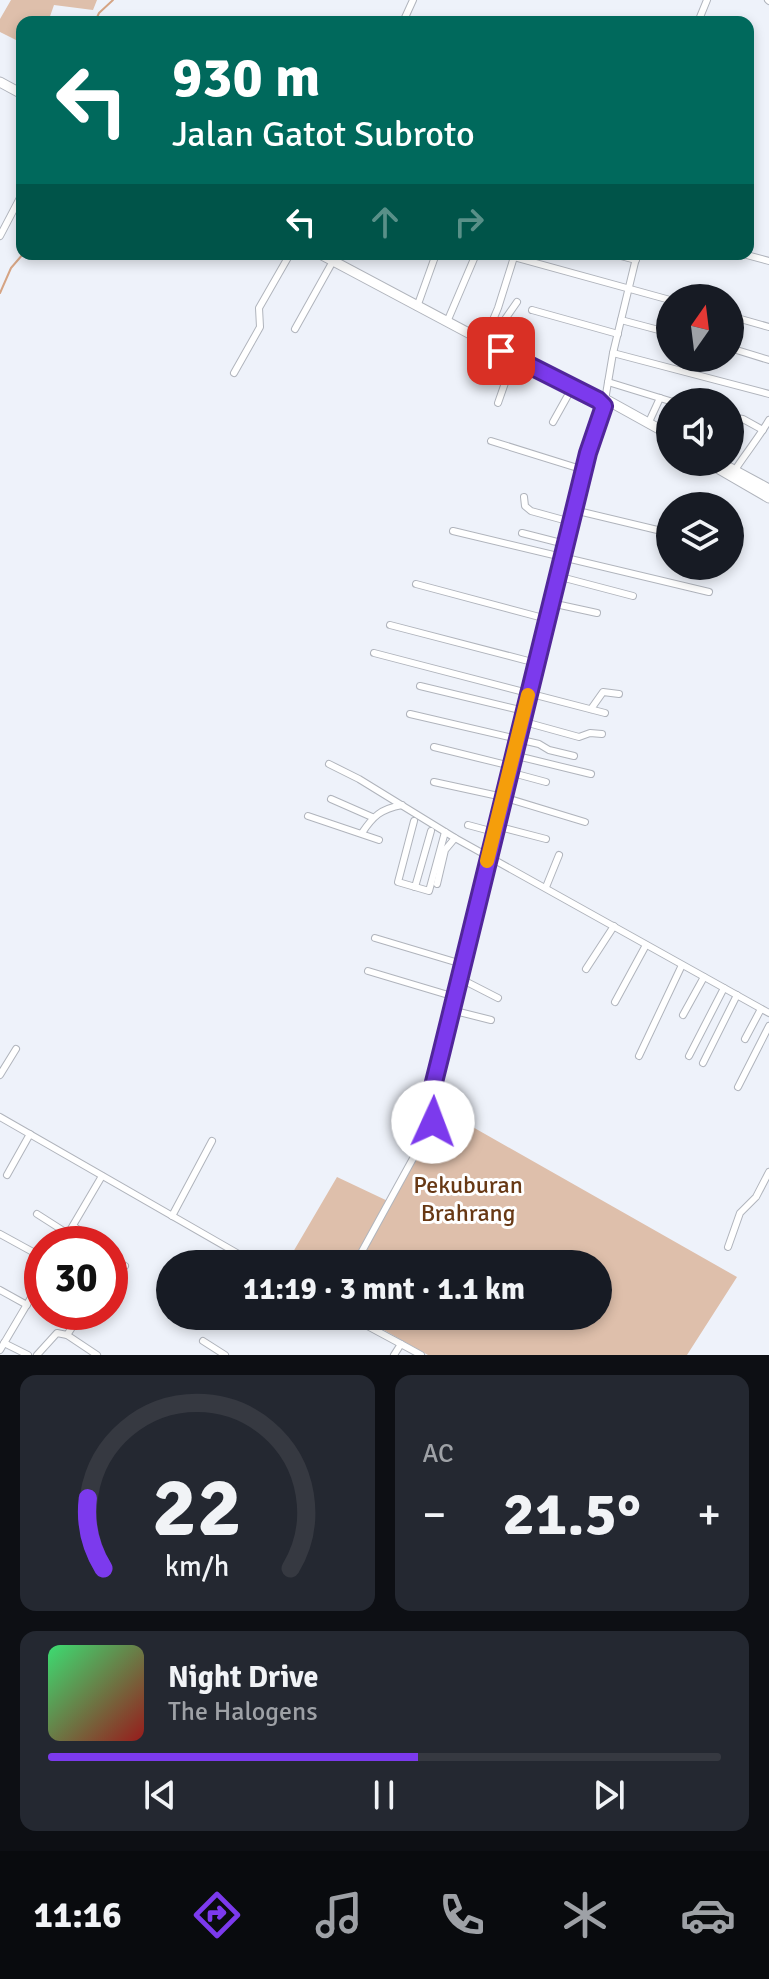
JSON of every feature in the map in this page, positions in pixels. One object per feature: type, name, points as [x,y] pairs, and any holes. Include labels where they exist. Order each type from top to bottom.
[{"type":"main road","points":[[335,260],[417,307],[656,429]]},
{"type":"main road","points":[[602,401],[656,430]]},
{"type":"main road","points":[[735,476],[769,498]]},
{"type":"main road","points":[[737,476],[769,489]]},
{"type":"street","points":[[0,236],[16,205]]},
{"type":"street","points":[[234,373],[259,331],[262,322],[258,317],[259,308],[287,260]]},
{"type":"street","points":[[295,329],[331,260]]},
{"type":"street","points":[[417,307],[434,260]]},
{"type":"street","points":[[447,322],[473,260]]},
{"type":"street","points":[[486,342],[513,260]]},
{"type":"street","points":[[525,260],[656,296]]},
{"type":"street","points":[[363,1250],[432,1124],[433,1086],[557,576],[608,382],[635,260]]},
{"type":"street","points":[[486,342],[517,302]]},
{"type":"street","points":[[532,310],[618,334]]},
{"type":"street","points":[[621,320],[656,329]]},
{"type":"street","points":[[744,320],[769,327]]},
{"type":"street","points":[[744,352],[769,360]]},
{"type":"street","points":[[613,353],[769,394]]},
{"type":"street","points":[[498,403],[514,357]]},
{"type":"street","points":[[608,382],[656,397]]},
{"type":"street","points":[[553,422],[572,388]]},
{"type":"street","points":[[647,424],[656,406]]},
{"type":"street","points":[[744,420],[763,430]]},
{"type":"street","points":[[744,457],[769,420]]},
{"type":"street","points":[[491,441],[584,470]]},
{"type":"street","points":[[524,497],[525,506],[531,511],[571,522]]},
{"type":"street","points":[[574,510],[656,530]]},
{"type":"street","points":[[453,531],[709,592]]},
{"type":"street","points":[[522,533],[565,544]]},
{"type":"street","points":[[557,576],[633,596]]},
{"type":"street","points":[[416,584],[547,619]]},
{"type":"street","points":[[551,603],[597,613]]},
{"type":"street","points":[[390,625],[536,663]]},
{"type":"street","points":[[374,653],[605,713]]},
{"type":"street","points":[[420,686],[524,711]]},
{"type":"street","points":[[591,709],[603,692],[619,694]]},
{"type":"street","points":[[410,714],[539,744],[549,750],[574,756]]},
{"type":"street","points":[[521,721],[579,737],[590,733],[602,734]]},
{"type":"street","points":[[434,747],[546,782]]},
{"type":"street","points":[[513,755],[591,774]]},
{"type":"street","points":[[329,764],[769,1013]]},
{"type":"street","points":[[434,782],[503,797],[585,822]]},
{"type":"street","points":[[331,799],[372,817]]},
{"type":"street","points":[[362,833],[372,817],[385,808],[402,805]]},
{"type":"street","points":[[308,816],[379,840]]},
{"type":"street","points":[[414,821],[398,882],[429,891],[445,832]]},
{"type":"street","points":[[468,825],[546,839]]},
{"type":"street","points":[[415,887],[431,831]]},
{"type":"street","points":[[437,884],[445,850],[455,838]]},
{"type":"street","points":[[546,887],[559,855]]},
{"type":"street","points":[[586,969],[614,926]]},
{"type":"street","points":[[375,938],[462,964]]},
{"type":"street","points":[[615,1002],[646,945]]},
{"type":"street","points":[[639,1056],[682,965]]},
{"type":"street","points":[[368,971],[455,997]]},
{"type":"street","points":[[683,1015],[704,977]]},
{"type":"street","points":[[459,978],[498,998]]},
{"type":"street","points":[[689,1056],[724,988]]},
{"type":"street","points":[[703,1063],[737,995]]},
{"type":"street","points":[[745,1039],[761,1009]]},
{"type":"street","points":[[451,1010],[491,1020]]},
{"type":"street","points":[[738,1087],[769,1026]]},
{"type":"street","points":[[0,1075],[16,1049]]},
{"type":"street","points":[[0,1117],[232,1250]]},
{"type":"street","points":[[7,1175],[30,1134]]},
{"type":"street","points":[[172,1216],[212,1141]]},
{"type":"street","points":[[728,1247],[740,1213],[756,1197],[769,1172]]},
{"type":"street","points":[[73,1226],[102,1176]]},
{"type":"street","points":[[37,1214],[56,1226]]},
{"type":"street","points":[[0,1234],[24,1247]]},
{"type":"street","points":[[0,1290],[24,1303]]},
{"type":"street","points":[[24,1310],[2,1346],[28,1355]]},
{"type":"street","points":[[67,1335],[70,1330]]},
{"type":"street","points":[[375,1330],[421,1355]]},
{"type":"street","points":[[37,1355],[57,1333],[67,1335],[97,1355]]},
{"type":"street","points":[[204,1355],[207,1343],[225,1355]]},
{"type":"street","points":[[394,1355],[401,1344]]},
{"type":"green space","points":[[11,0],[97,0],[93,10],[54,5],[50,16],[16,16],[16,40],[0,32],[0,19]]},
{"type":"green space","name":"Pekuburan Brahrang","points":[[434,1105],[737,1277],[687,1355],[428,1355],[384,1330],[612,1330],[612,1250],[294,1250],[337,1177],[392,1203],[434,1127]]},
{"type":"waterway","points":[[98,16],[113,0]]},
{"type":"waterway","points":[[0,293],[18,260]]},
{"type":"slow traffic","points":[[487,861],[528,695]]},
{"type":"route","points":[[433,1122],[433,1086],[488,855],[588,453],[604,406],[598,400],[501,351]]}]
